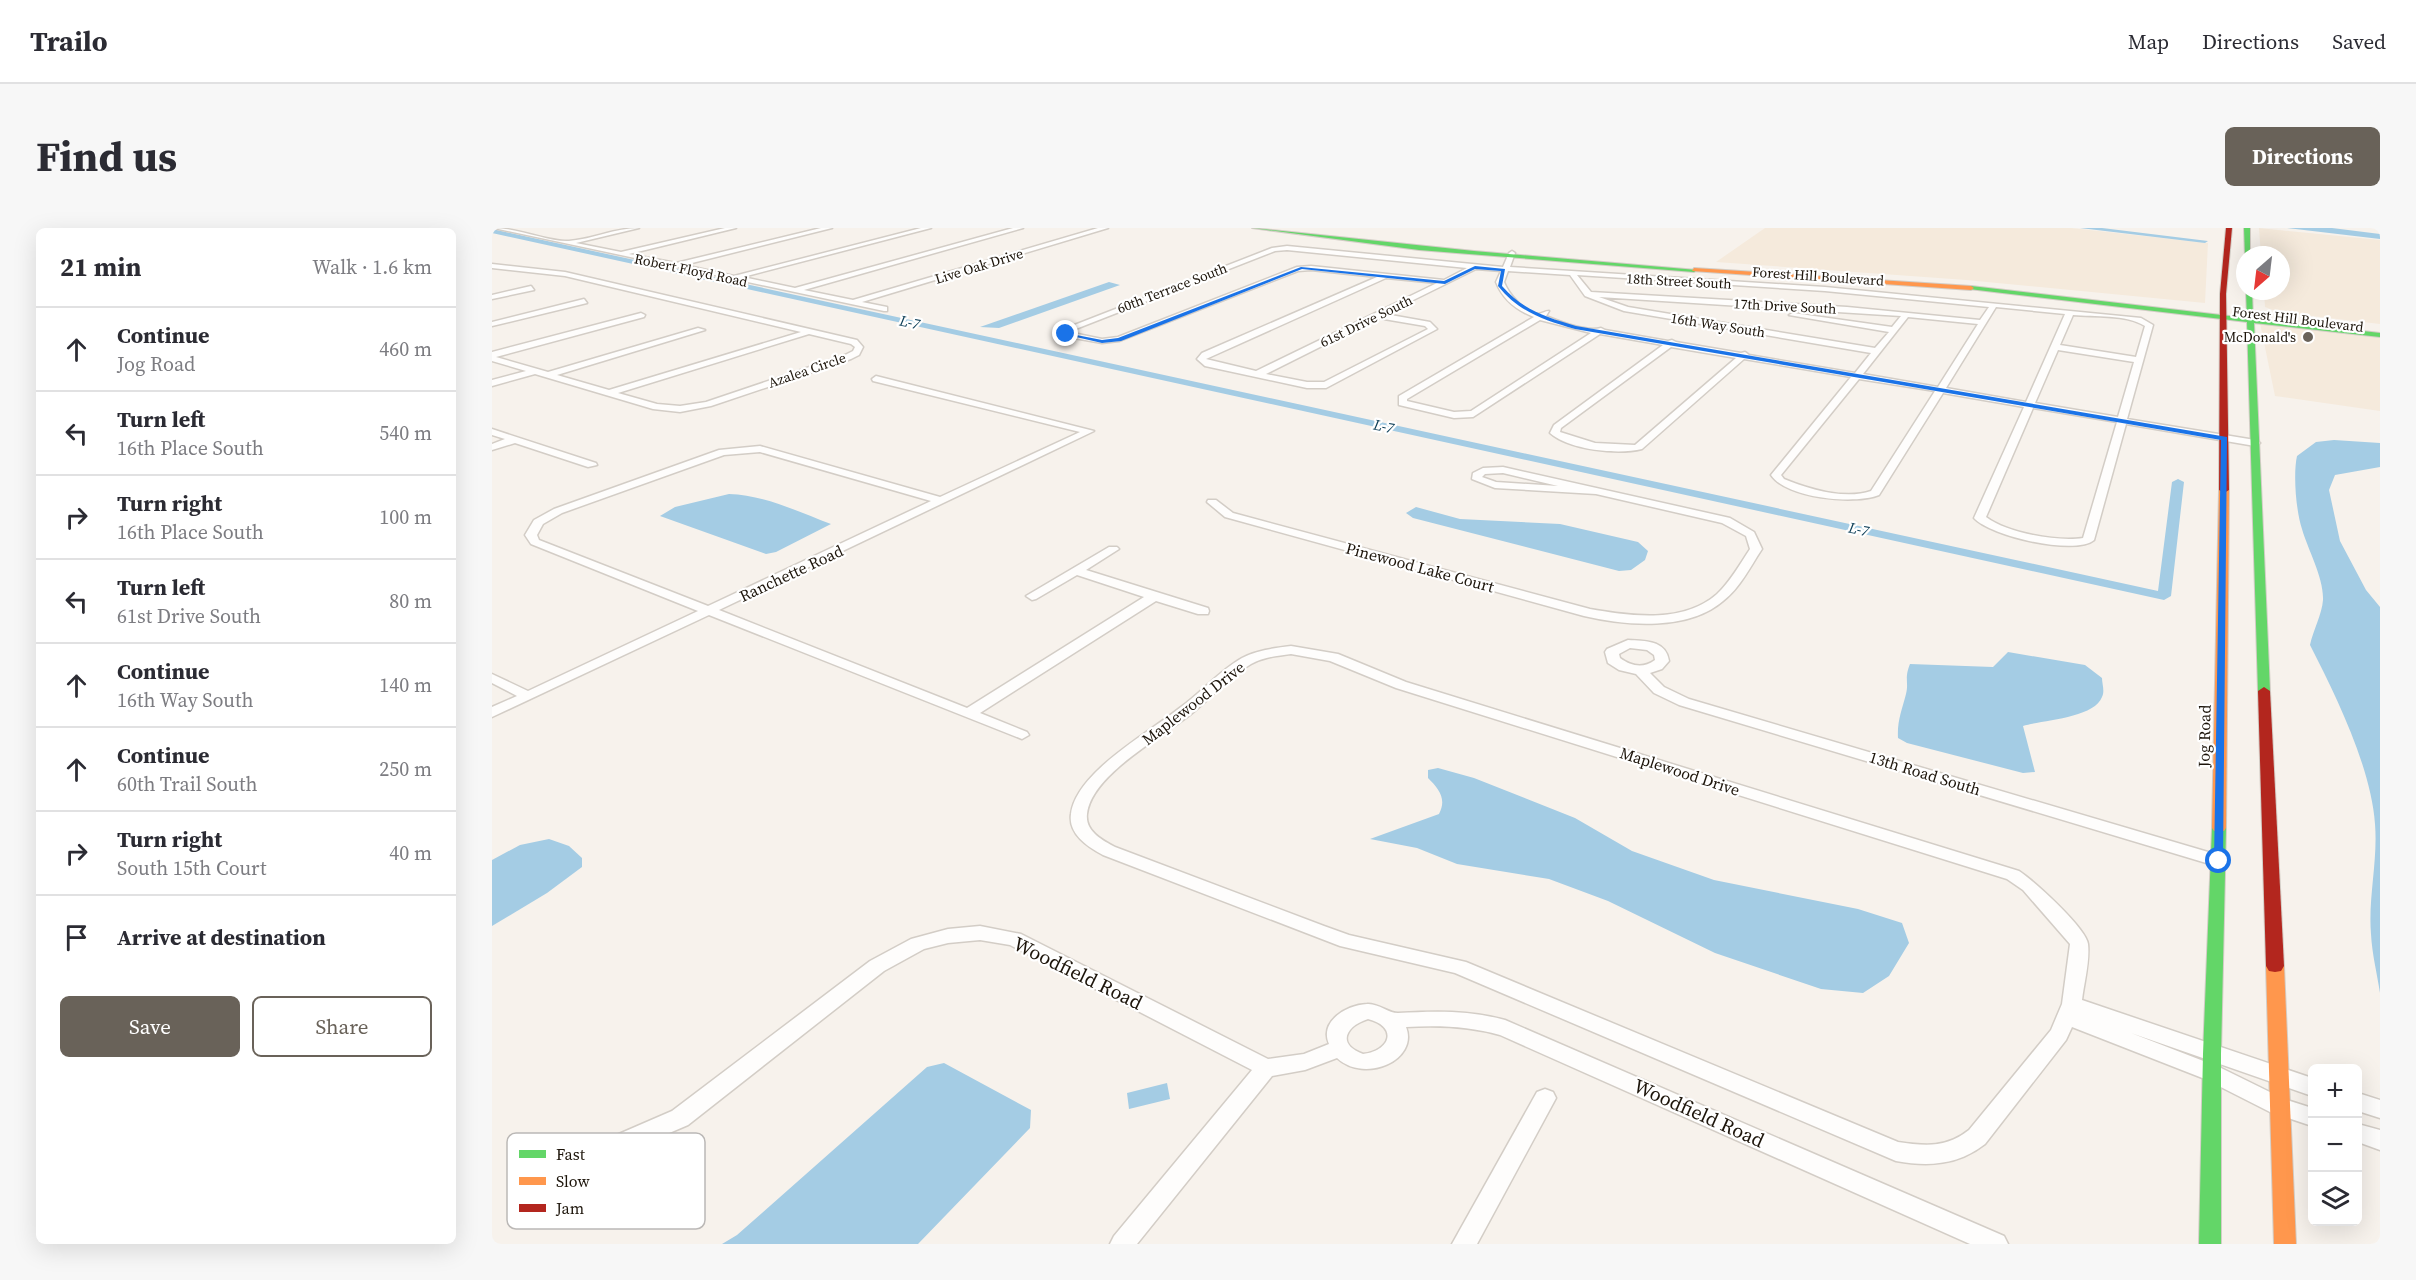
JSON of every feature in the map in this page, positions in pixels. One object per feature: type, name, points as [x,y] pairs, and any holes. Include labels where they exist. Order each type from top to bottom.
[{"type":"main road","name":"Forest Hill Boulevard","points":[[1255,228],[1393,242],[1513,260],[1815,273],[2223,313]]},
{"type":"main road","name":"Jog Road","points":[[2210,1244],[2212,1063],[2219,861],[2225,436],[2223,313],[2229,228]]},
{"type":"main road","points":[[2247,228],[2247,246]]},
{"type":"main road","name":"Forest Hill Boulevard","points":[[1513,260],[1953,281],[2380,329]]},
{"type":"main road","points":[[2225,260],[2236,263]]},
{"type":"main road","points":[[2225,260],[2236,268]]},
{"type":"main road","points":[[2248,300],[2285,1244]]},
{"type":"main road","name":"Forest Hill Boulevard","points":[[2249,316],[2380,335]]},
{"type":"street","name":"Robert Floyd Road","points":[[498,228],[732,279],[884,309]]},
{"type":"street","points":[[517,232],[539,228]]},
{"type":"street","points":[[565,243],[636,228]]},
{"type":"street","points":[[617,254],[733,228]]},
{"type":"street","points":[[671,266],[829,228]]},
{"type":"street","points":[[732,279],[928,228]]},
{"type":"street","points":[[794,291],[1020,228]]},
{"type":"street","name":"Live Oak Drive","points":[[852,303],[1105,228]]},
{"type":"street","name":"18th Street South","points":[[1283,248],[1475,267],[1513,260],[1573,275],[1756,285],[2070,312],[2146,322],[2149,325],[2139,360]]},
{"type":"street","name":"60th Terrace South","points":[[1283,248],[1063,331],[1066,334],[1107,341],[1119,339],[1301,268],[1385,276]]},
{"type":"street","points":[[1513,260],[1510,282],[1515,293],[1543,315]]},
{"type":"street","points":[[1513,260],[1500,282],[1505,294],[1514,302],[1543,315],[1599,331],[2255,441]]},
{"type":"street","name":"Azalea Circle","points":[[492,266],[565,274],[854,342],[859,349],[848,357],[694,407],[661,408],[494,359]]},
{"type":"street","name":"61st Drive South","points":[[1258,374],[1475,267]]},
{"type":"street","name":"16th Way South","points":[[1573,275],[1578,285],[1588,294],[1613,305],[1642,313],[1876,351]]},
{"type":"street","points":[[1377,315],[1427,324],[1432,327],[1332,384],[1320,386],[1205,363],[1201,359],[1205,355],[1385,276],[1445,282]]},
{"type":"street","points":[[1756,285],[1753,304],[1779,313],[1894,330]]},
{"type":"street","points":[[492,297],[531,288]]},
{"type":"street","points":[[1505,294],[1515,293]]},
{"type":"street","name":"17th Drive South","points":[[1588,294],[1907,314],[1982,322]]},
{"type":"street","points":[[492,324],[584,301]]},
{"type":"street","points":[[1907,314],[1776,475],[1780,481],[1851,498],[1866,497],[1875,493],[1994,304]]},
{"type":"street","points":[[2055,347],[2139,360],[2088,540],[2077,543],[2059,542],[1996,528],[1980,518],[2070,312]]},
{"type":"street","points":[[494,359],[641,315]]},
{"type":"street","points":[[1543,315],[1402,398],[1402,403],[1454,415],[1478,412],[1599,331]]},
{"type":"street","points":[[547,375],[701,330]]},
{"type":"street","points":[[608,393],[808,332]]},
{"type":"street","points":[[1670,343],[1557,428],[1555,433],[1563,438],[1626,450],[1638,447],[1743,356]]},
{"type":"street","points":[[492,383],[535,371]]},
{"type":"street","name":"Ranchette Road","points":[[492,712],[1089,430],[876,379]]},
{"type":"street","points":[[492,432],[592,465]]},
{"type":"street","points":[[492,447],[516,439]]},
{"type":"street","points":[[942,501],[773,451],[744,449],[699,459],[558,511],[538,522],[531,535],[535,542],[1022,735]]},
{"type":"street","name":"Pinewood Lake Court","points":[[1212,502],[1229,515],[1589,613],[1633,620],[1680,616],[1698,611],[1719,599],[1756,549],[1756,542],[1751,533],[1740,525],[1725,520],[1503,470],[1483,471],[1477,475],[1477,479],[1482,483],[1495,486],[1596,491]]},
{"type":"street","points":[[1032,596],[1113,549]]},
{"type":"street","points":[[1076,571],[1203,610]]},
{"type":"street","points":[[968,714],[1154,596]]},
{"type":"street","points":[[1633,620],[1636,643]]},
{"type":"street","points":[[1636,643],[1651,646],[1663,657],[1659,665],[1640,670],[1624,667],[1613,660],[1611,656],[1615,648],[1636,643]]},
{"type":"street","name":"Maplewood Drive","points":[[1291,650],[1319,654],[1401,685],[1475,706],[1767,800],[1917,843],[2013,875],[2041,897],[2079,943],[2069,1010],[2059,1034],[1967,1147],[1935,1156],[1916,1155],[1896,1151],[1459,967],[1317,931],[1109,851],[1088,837],[1080,822],[1079,813],[1085,796],[1115,764],[1186,711],[1240,666],[1256,657],[1276,652],[1291,650]]},
{"type":"street","name":"13th Road South","points":[[1640,670],[1653,687],[1665,695],[1684,702],[2219,861]]},
{"type":"street","points":[[492,678],[528,696]]},
{"type":"street","name":"Woodfield Road","points":[[645,1133],[680,1118],[877,966],[918,944],[948,936],[980,933],[1014,939],[1266,1068]]},
{"type":"street","points":[[2069,1010],[2212,1063],[2277,1075],[2308,1085]]},
{"type":"street","name":"Woodfield Road","points":[[1339,1049],[1336,1032],[1340,1024],[1347,1017],[1368,1011],[1379,1012],[1393,1021],[1413,1018],[1480,1020],[1505,1028],[1996,1244]]},
{"type":"street","points":[[1122,1244],[1266,1068],[1305,1062],[1339,1049],[1354,1060],[1377,1060],[1387,1056],[1396,1046],[1399,1038],[1398,1029],[1393,1021]]},
{"type":"street","points":[[2212,1063],[2278,1106],[2308,1115]]},
{"type":"street","points":[[1464,1244],[1545,1098]]},
{"type":"street","points":[[2362,1103],[2380,1110]]},
{"type":"street","points":[[2362,1134],[2380,1140]]},
{"type":"shaded area","points":[[1765,228],[2071,228],[2208,243],[2205,303],[1966,280],[1716,262]]},
{"type":"shaded area","points":[[2259,228],[2380,240],[2380,324],[2278,312],[2265,307],[2265,300],[2290,300],[2290,246],[2260,246]]},
{"type":"shaded area","points":[[2260,323],[2380,338],[2380,411],[2275,396]]},
{"type":"water","points":[[2287,228],[2332,228],[2380,234],[2380,239]]},
{"type":"water","points":[[1109,282],[1120,285],[999,328],[980,327]]},
{"type":"water","points":[[2334,440],[2380,443],[2380,467],[2335,475],[2329,490],[2340,541],[2366,590],[2380,607],[2380,993],[2372,949],[2370,920],[2376,838],[2372,802],[2367,779],[2351,732],[2310,645],[2321,611],[2323,591],[2300,521],[2296,492],[2297,456],[2316,442]]},
{"type":"water","points":[[729,494],[755,497],[831,524],[776,552],[766,554],[660,516],[675,507]]},
{"type":"water","points":[[1416,507],[1460,519],[1560,524],[1638,542],[1648,551],[1645,560],[1631,570],[1619,571],[1413,518],[1406,513]]},
{"type":"water","points":[[2008,652],[2085,665],[2102,678],[2102,697],[2089,710],[2023,726],[2035,772],[2023,773],[1907,743],[1898,738],[1910,664],[1993,667]]},
{"type":"water","points":[[1438,768],[1474,778],[1575,818],[1632,851],[1714,880],[1858,909],[1902,923],[1909,943],[1889,976],[1863,993],[1821,989],[1715,953],[1608,901],[1549,879],[1457,864],[1417,848],[1370,839],[1439,814],[1442,804],[1441,794],[1428,778],[1428,770]]},
{"type":"water","points":[[549,839],[569,846],[582,858],[582,867],[547,893],[492,926],[492,860],[520,845]]},
{"type":"water","points":[[944,1063],[1031,1110],[1030,1128],[918,1244],[722,1244],[737,1235],[927,1067]]},
{"type":"water","points":[[1167,1083],[1170,1099],[1129,1109],[1127,1093]]},
{"type":"waterway","points":[[2083,228],[2205,241]]},
{"type":"waterway","name":"L-7","points":[[492,231],[2164,596],[2178,482]]},
{"type":"traffic: fast","points":[[1255,228],[1419,248],[1694,270]]},
{"type":"traffic: fast","points":[[2247,228],[2247,246]]},
{"type":"traffic: fast","points":[[1971,288],[2380,335]]},
{"type":"traffic: fast","points":[[2249,300],[2264,691]]},
{"type":"traffic: fast","points":[[2210,1244],[2212,1054],[2219,828]]},
{"type":"traffic: slow","points":[[1694,270],[1971,288]]},
{"type":"traffic: slow","points":[[2219,828],[2224,490]]},
{"type":"traffic: slow","points":[[2275,966],[2285,1244]]},
{"type":"traffic: jam","points":[[2224,490],[2223,294],[2229,228]]},
{"type":"traffic: jam","points":[[2264,691],[2275,966]]},
{"type":"place","name":"McDonald's","points":[[2308,337]]},
{"type":"route","points":[[1066,334],[1114,341],[1301,268],[1445,282],[1475,267],[1503,270],[1500,286],[1509,298],[1542,317],[1575,328],[2224,438],[2219,861]]}]
